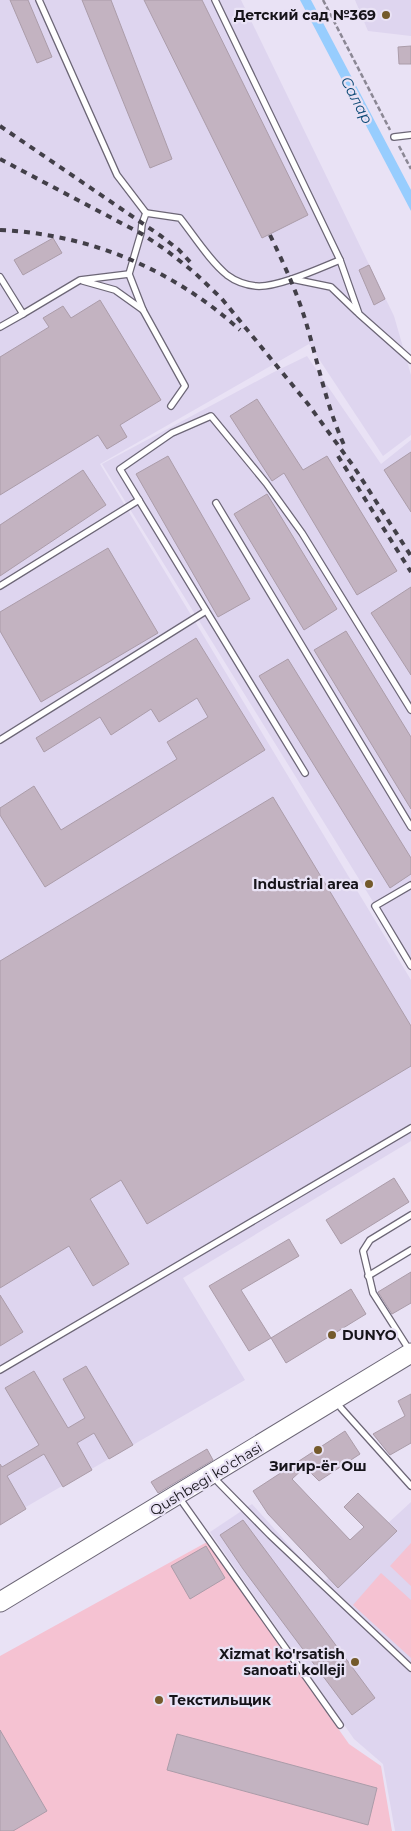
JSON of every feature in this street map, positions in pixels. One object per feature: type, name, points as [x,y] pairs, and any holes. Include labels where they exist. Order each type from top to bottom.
[{"type":"main road","name":"Qushbegi ko'chasi","points":[[0,1614],[218,1482],[245,1461],[411,1353]]},
{"type":"main road","name":"Qushbegi ko'chasi","points":[[0,1602],[341,1408],[411,1365]]},
{"type":"lane","points":[[39,0],[118,175],[146,213],[180,218],[219,267],[236,280],[247,285],[258,286],[291,279],[340,260]]},
{"type":"lane","points":[[215,0],[340,260],[359,314]]},
{"type":"lane","points":[[394,137],[411,135]]},
{"type":"lane","points":[[146,213],[129,274],[144,310],[185,386],[171,406]]},
{"type":"lane","points":[[0,328],[80,280],[129,274]]},
{"type":"lane","points":[[0,278],[22,314]]},
{"type":"lane","points":[[291,279],[331,287],[411,360]]},
{"type":"lane","points":[[80,280],[115,290],[144,310]]},
{"type":"lane","points":[[306,773],[120,469],[172,433],[210,416],[266,483],[302,533],[411,710]]},
{"type":"lane","points":[[0,586],[139,500]]},
{"type":"lane","points":[[216,503],[411,827]]},
{"type":"lane","points":[[0,740],[206,611]]},
{"type":"lane","points":[[411,885],[375,906],[411,966]]},
{"type":"lane","points":[[0,1370],[411,1128]]},
{"type":"lane","points":[[411,1215],[370,1240],[363,1251],[373,1293],[411,1353]]},
{"type":"lane","points":[[368,1276],[411,1250]]},
{"type":"lane","points":[[341,1408],[411,1486]]},
{"type":"lane","points":[[218,1482],[270,1535],[411,1668]]},
{"type":"lane","points":[[183,1504],[340,1725]]},
{"type":"path","points":[[323,0],[411,169]]},
{"type":"shaded area","points":[[0,0],[241,0],[394,316],[411,375],[411,435],[383,456],[309,344],[100,464],[411,980],[411,1141],[183,1278],[245,1380],[0,1522]]},
{"type":"shaded area","name":"Детский сад №369","points":[[355,0],[411,0],[411,36],[368,31]]},
{"type":"shaded area","points":[[307,356],[381,464],[411,440],[411,963],[102,464]]},
{"type":"shaded area","name":"Xizmat ko'rsatish sanoati kolleji","points":[[411,1502],[411,1831],[395,1831],[383,1764],[354,1739],[210,1532],[252,1504],[323,1583]]},
{"type":"shaded area","name":"Текстильщик","points":[[207,1542],[349,1744],[381,1766],[392,1831],[0,1831],[0,1656]]},
{"type":"shaded area","points":[[411,1543],[411,1586],[390,1566]]},
{"type":"shaded area","points":[[381,1573],[411,1600],[411,1658],[353,1605]]},
{"type":"water","name":"Салар","points":[[300,0],[311,0],[411,190],[411,211]]},
{"type":"building","points":[[10,0],[28,0],[52,57],[37,63]]},
{"type":"building","points":[[82,0],[111,0],[172,159],[150,168]]},
{"type":"building","points":[[144,0],[202,0],[308,215],[262,238]]},
{"type":"building","points":[[411,46],[411,64],[399,64],[398,47]]},
{"type":"building","points":[[53,238],[62,253],[23,275],[14,260]]},
{"type":"building","points":[[369,265],[385,299],[374,305],[359,270]]},
{"type":"building","points":[[100,300],[161,400],[120,425],[127,437],[107,449],[98,435],[0,495],[0,357],[49,327],[43,318],[63,306],[71,318]]},
{"type":"building","points":[[257,399],[303,470],[327,456],[397,571],[357,595],[284,473],[272,481],[230,416]]},
{"type":"building","points":[[411,452],[411,512],[384,470]]},
{"type":"building","points":[[168,456],[250,599],[218,617],[136,474]]},
{"type":"building","points":[[83,470],[106,505],[0,576],[0,525]]},
{"type":"building","points":[[267,494],[337,609],[304,630],[234,514]]},
{"type":"building","points":[[108,548],[158,633],[41,702],[0,631],[0,612]]},
{"type":"building","points":[[411,587],[411,675],[371,613]]},
{"type":"building","points":[[346,631],[411,737],[411,809],[314,650]]},
{"type":"building","points":[[196,638],[265,750],[45,887],[0,815],[0,808],[34,786],[61,830],[177,759],[167,742],[208,717],[197,698],[159,722],[151,709],[111,735],[100,717],[44,752],[36,738]]},
{"type":"building","points":[[288,659],[411,858],[411,874],[390,888],[259,676]]},
{"type":"building","points":[[273,797],[411,1026],[411,1066],[147,1224],[121,1180],[90,1199],[129,1264],[93,1286],[69,1246],[0,1288],[0,961]]},
{"type":"building","points":[[394,1178],[409,1202],[341,1244],[326,1220]]},
{"type":"building","points":[[289,1239],[299,1256],[241,1290],[271,1338],[249,1351],[209,1286]]},
{"type":"building","points":[[411,1272],[411,1303],[392,1314],[378,1292]]},
{"type":"building","points":[[351,1289],[366,1314],[286,1363],[271,1338]]},
{"type":"building","points":[[0,1295],[23,1332],[0,1346]]},
{"type":"building","points":[[86,1366],[133,1445],[109,1459],[94,1433],[77,1443],[92,1470],[63,1487],[44,1454],[7,1476],[26,1509],[0,1525],[0,1464],[2,1467],[39,1445],[5,1388],[34,1371],[68,1428],[85,1418],[63,1379]]},
{"type":"building","points":[[411,1394],[411,1443],[390,1455],[373,1434],[405,1416],[398,1401]]},
{"type":"building","points":[[345,1431],[360,1454],[319,1481],[305,1467],[292,1479],[350,1540],[364,1527],[344,1507],[358,1493],[397,1531],[338,1588],[268,1514],[253,1491]]},
{"type":"building","points":[[207,1449],[213,1460],[158,1493],[151,1482]]},
{"type":"building","points":[[243,1520],[375,1698],[352,1715],[243,1569],[220,1535]]},
{"type":"building","points":[[206,1546],[225,1578],[190,1599],[171,1566]]},
{"type":"building","points":[[0,1730],[47,1811],[13,1831],[0,1831]]},
{"type":"building","points":[[177,1734],[377,1788],[368,1825],[167,1770]]},
{"type":"railway","points":[[0,126],[161,236],[179,250],[191,263]]},
{"type":"railway","points":[[0,159],[142,234],[195,273],[222,299],[308,404],[354,467],[411,556]]},
{"type":"railway","points":[[0,230],[66,239],[129,259],[159,273],[187,290],[240,330]]},
{"type":"railway","points":[[270,235],[301,308],[327,400],[345,447]]},
{"type":"railway","points":[[338,456],[411,572]]},
{"type":"place","name":"Детский сад №369","points":[[386,15]]},
{"type":"place","name":"Industrial area","points":[[369,884]]},
{"type":"place","name":"DUNYO","points":[[332,1335]]},
{"type":"place","name":"Зигир-ёг Ош","points":[[318,1450]]},
{"type":"place","name":"Xizmat ko'rsatish sanoati kolleji","points":[[355,1662]]},
{"type":"place","name":"Текстильщик","points":[[159,1700]]}]
